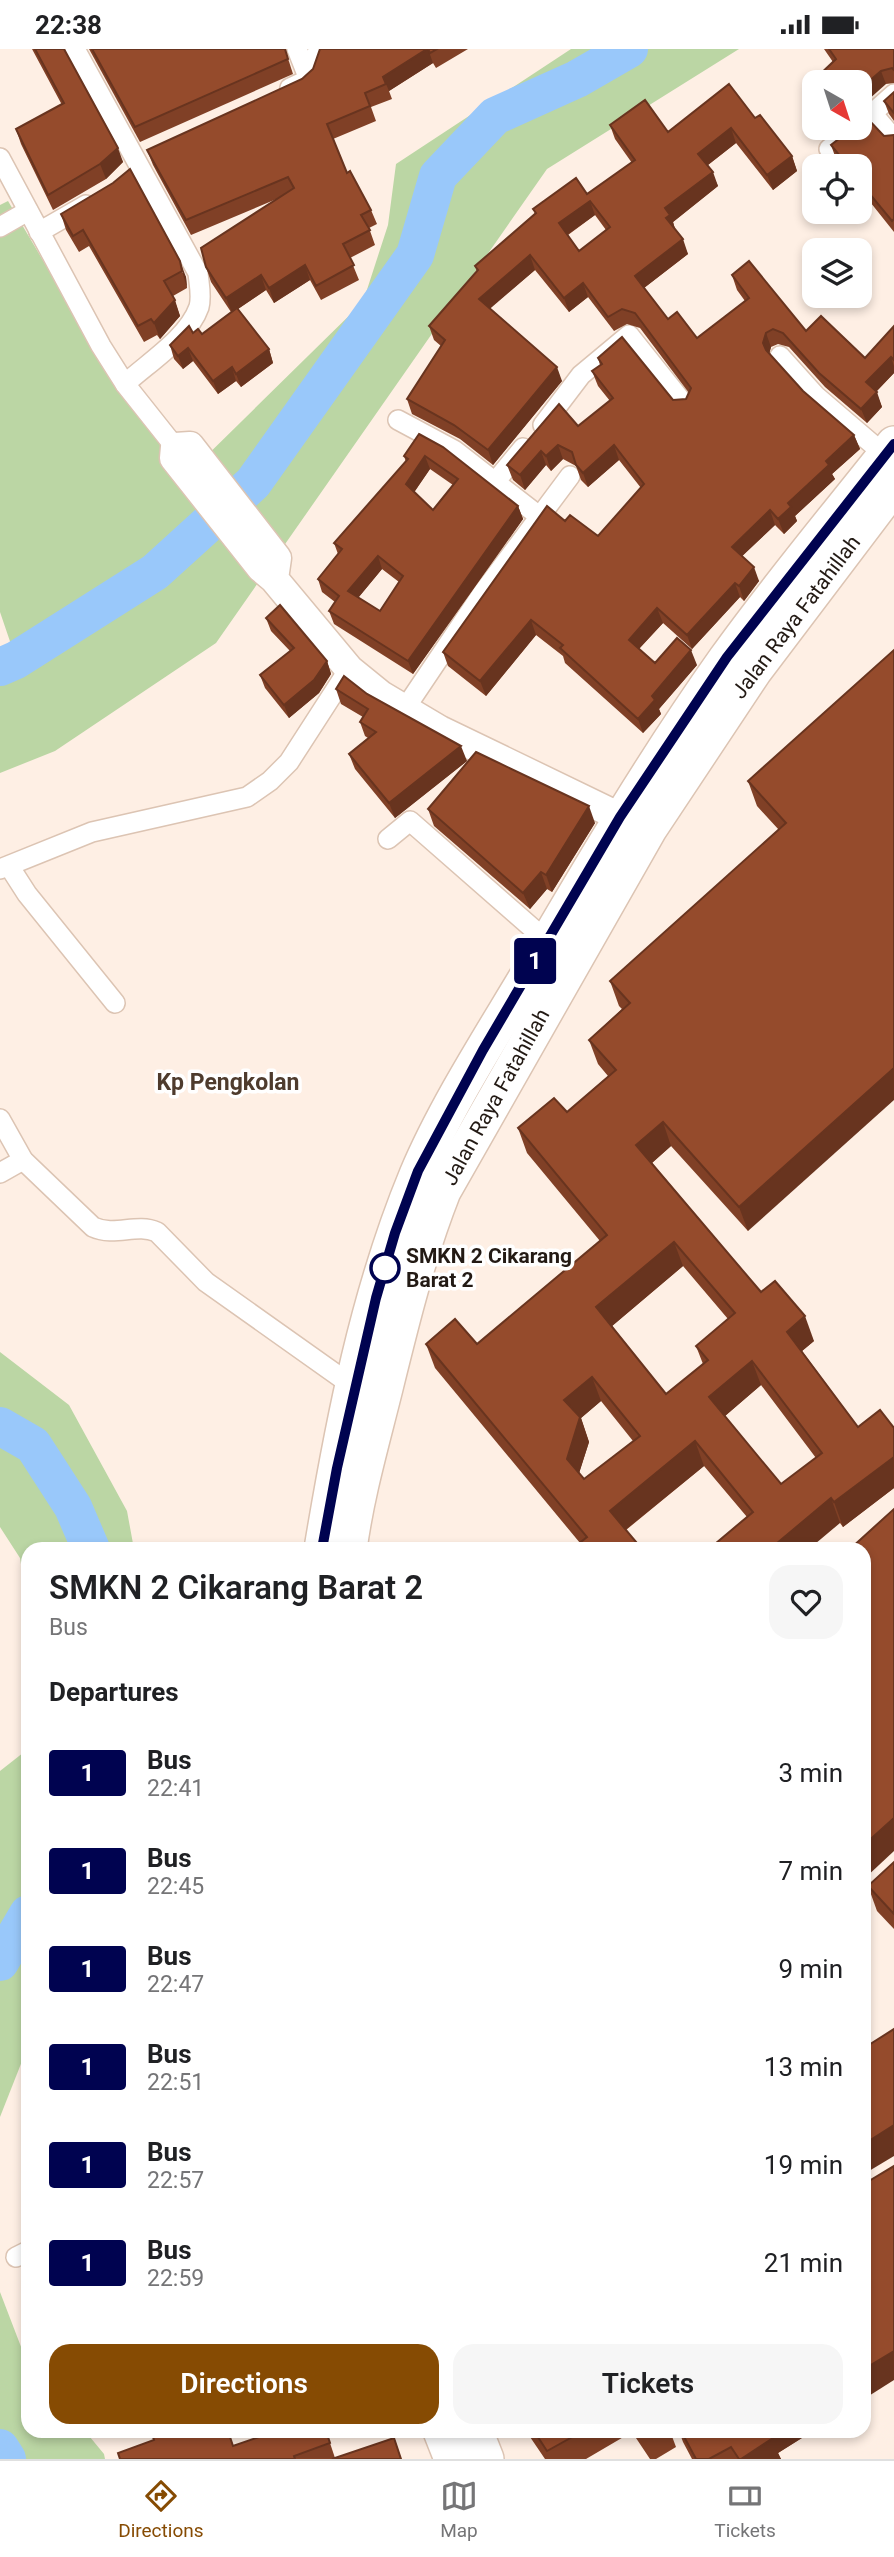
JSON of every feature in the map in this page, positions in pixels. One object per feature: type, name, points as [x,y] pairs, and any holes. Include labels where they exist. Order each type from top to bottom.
[{"type":"highway","name":"Jalan Raya Fatahillah","points":[[323,1542],[354,1387],[395,1233],[418,1171],[483,1050],[620,817],[727,657],[891,462]]},
{"type":"highway","name":"Jalan Raya Fatahillah","points":[[350,1542],[354,1513],[403,1312],[421,1246],[443,1191],[649,829],[891,462]]},
{"type":"highway","points":[[444,2438],[452,2459]]},
{"type":"highway","points":[[478,2438],[486,2459]]},
{"type":"street","points":[[75,49],[198,273],[201,294],[199,306],[184,332],[125,384]]},
{"type":"street","points":[[297,49],[308,77]]},
{"type":"street","points":[[274,94],[302,83],[308,77],[316,55],[328,49]]},
{"type":"street","points":[[872,114],[894,95]]},
{"type":"street","points":[[872,127],[894,139]]},
{"type":"street","points":[[829,149],[840,140]]},
{"type":"street","points":[[122,181],[142,155],[156,147]]},
{"type":"street","points":[[0,158],[125,384],[180,450],[349,669],[404,710],[620,817]]},
{"type":"street","points":[[39,232],[105,194]]},
{"type":"street","points":[[0,226],[28,211]]},
{"type":"street","points":[[495,482],[565,399],[581,375],[629,335],[684,404]]},
{"type":"street","points":[[780,356],[816,396],[891,462]]},
{"type":"street","points":[[398,420],[454,450],[539,516]]},
{"type":"street","points":[[404,710],[539,516],[570,476]]},
{"type":"street","points":[[115,1003],[4,867],[92,832],[247,797],[270,781],[289,762],[349,669]]},
{"type":"street","points":[[388,839],[410,821],[548,941]]},
{"type":"street","points":[[0,1119],[23,1160],[93,1227],[104,1232],[148,1228],[157,1233],[206,1282],[354,1387]]},
{"type":"street","points":[[0,1173],[23,1160]]},
{"type":"green space","points":[[571,49],[739,49],[547,169],[216,643],[55,751],[0,773],[0,667],[16,659],[0,612],[0,205],[8,201],[104,364],[190,472],[363,302],[388,225],[396,164]]},
{"type":"green space","points":[[0,1352],[69,1405],[127,1511],[133,1542],[21,1542],[21,1564],[20,1558],[0,1527]]},
{"type":"green space","points":[[21,1754],[21,2064],[0,2117],[0,1771]]},
{"type":"green space","points":[[0,2292],[21,2347],[21,2438],[91,2438],[105,2459],[0,2459]]},
{"type":"building","points":[[35,49],[64,49],[118,148],[100,164],[48,195],[16,129],[64,103]]},
{"type":"building","points":[[92,49],[285,49],[288,59],[135,127]]},
{"type":"building","points":[[320,49],[427,49],[383,77],[386,84],[365,93],[370,106],[327,124],[347,173],[350,171],[371,210],[361,215],[370,230],[343,244],[354,265],[316,286],[305,265],[269,288],[261,275],[226,298],[206,267],[201,248],[294,188],[288,177],[186,220],[147,150],[302,79],[313,69]]},
{"type":"building","points":[[829,49],[894,49],[894,70],[892,68],[881,71],[872,79],[872,70],[825,70],[836,59]]},
{"type":"building","points":[[729,84],[755,118],[760,115],[792,156],[767,175],[731,128],[698,154],[713,172],[665,208],[670,215],[666,218],[683,239],[635,276],[668,319],[677,312],[697,338],[749,298],[732,275],[749,261],[806,331],[821,316],[865,358],[894,326],[894,360],[891,357],[866,382],[877,392],[861,409],[819,373],[783,333],[773,329],[766,333],[763,343],[766,350],[803,391],[854,435],[826,461],[829,465],[788,503],[791,507],[778,519],[770,510],[732,547],[754,567],[739,586],[735,583],[687,635],[657,608],[629,640],[655,663],[677,638],[691,650],[652,696],[655,700],[638,719],[560,648],[563,645],[531,620],[480,681],[443,652],[547,506],[565,521],[570,515],[598,536],[644,484],[614,445],[583,473],[576,465],[572,452],[558,445],[546,456],[541,451],[520,475],[507,465],[559,404],[578,426],[613,398],[592,371],[602,364],[598,358],[622,337],[673,400],[686,399],[691,388],[635,313],[622,309],[608,317],[583,283],[564,298],[530,255],[479,299],[557,367],[488,450],[454,425],[407,399],[445,340],[429,326],[478,270],[475,266],[536,213],[533,209],[576,178],[587,194],[635,160],[610,125],[645,100],[668,132]],"holes":[[[590,201],[610,227],[579,251],[559,223]]]},
{"type":"building","points":[[894,92],[894,113],[884,101]]},
{"type":"building","points":[[872,123],[884,136],[894,135],[892,221],[872,197],[872,154],[838,154],[831,145],[837,140],[872,140]]},
{"type":"building","points":[[130,169],[180,261],[182,271],[164,281],[175,300],[154,323],[151,319],[138,326],[83,230],[73,236],[61,214],[113,183]]},
{"type":"building","points":[[237,308],[269,349],[236,374],[232,367],[213,381],[188,348],[178,356],[170,345],[189,326],[193,333],[198,329],[202,334]]},
{"type":"building","points":[[419,434],[443,447],[518,506],[408,661],[329,611],[339,596],[318,579],[342,549],[334,543],[408,459],[404,456]],"holes":[[[425,456],[458,479],[433,510],[406,484]],[[378,556],[403,576],[380,611],[348,591]]]},
{"type":"building","points":[[280,605],[327,661],[314,680],[284,705],[260,675],[294,648],[266,618]]},
{"type":"building","points":[[894,650],[894,1068],[739,1207],[663,1122],[636,1145],[761,1292],[775,1281],[805,1316],[787,1332],[858,1427],[880,1410],[894,1428],[894,1457],[834,1502],[831,1498],[778,1542],[717,1542],[753,1512],[695,1441],[610,1511],[636,1542],[581,1542],[587,1537],[426,1344],[455,1319],[477,1344],[607,1235],[518,1128],[554,1098],[567,1112],[616,1070],[589,1040],[630,1003],[610,981],[786,823],[748,781]],"holes":[[[674,1242],[735,1313],[696,1346],[708,1360],[666,1394],[596,1307]],[[752,1361],[822,1453],[781,1484],[709,1397]],[[592,1377],[640,1436],[584,1479],[567,1459],[580,1417],[564,1400]]]},
{"type":"building","points":[[344,676],[367,694],[461,746],[389,803],[349,754],[376,732],[360,722],[368,709],[336,689]]},
{"type":"building","points":[[476,752],[589,806],[546,875],[541,872],[523,893],[428,809]]},
{"type":"building","points":[[894,1509],[894,1818],[871,1839],[871,1542],[858,1542]]},
{"type":"building","points":[[894,1862],[894,1914],[871,1889],[871,1883]]},
{"type":"building","points":[[894,2029],[894,2125],[871,2140],[871,2044]]},
{"type":"building","points":[[894,2166],[894,2351],[871,2365],[871,2180]]},
{"type":"building","points":[[153,2438],[230,2438],[233,2446],[256,2438],[328,2438],[330,2443],[294,2456],[295,2459],[120,2459],[118,2453],[154,2440]]},
{"type":"building","points":[[394,2438],[401,2459],[332,2459]]},
{"type":"building","points":[[539,2438],[570,2438],[547,2451]]},
{"type":"building","points":[[685,2438],[773,2438],[741,2459],[731,2447],[709,2459],[696,2459]]},
{"type":"waterway","points":[[0,667],[16,660],[155,572],[253,483],[415,255],[438,176],[495,116],[577,79],[629,49]]},
{"type":"waterway","points":[[0,1426],[33,1445],[73,1507],[88,1542]]},
{"type":"waterway","points":[[0,1962],[21,1926]]},
{"type":"waterway","points":[[0,2448],[7,2459]]},
{"type":"bus line","name":"1","points":[[323,1542],[354,1387],[376,1298],[395,1233],[418,1171],[483,1050],[620,817],[727,657],[894,444]]},
{"type":"place","name":"SMKN 2 Cikarang Barat 2","points":[[385,1268]]},
{"type":"district","name":"Kp Pengkolan","points":[[228,1082]]}]
